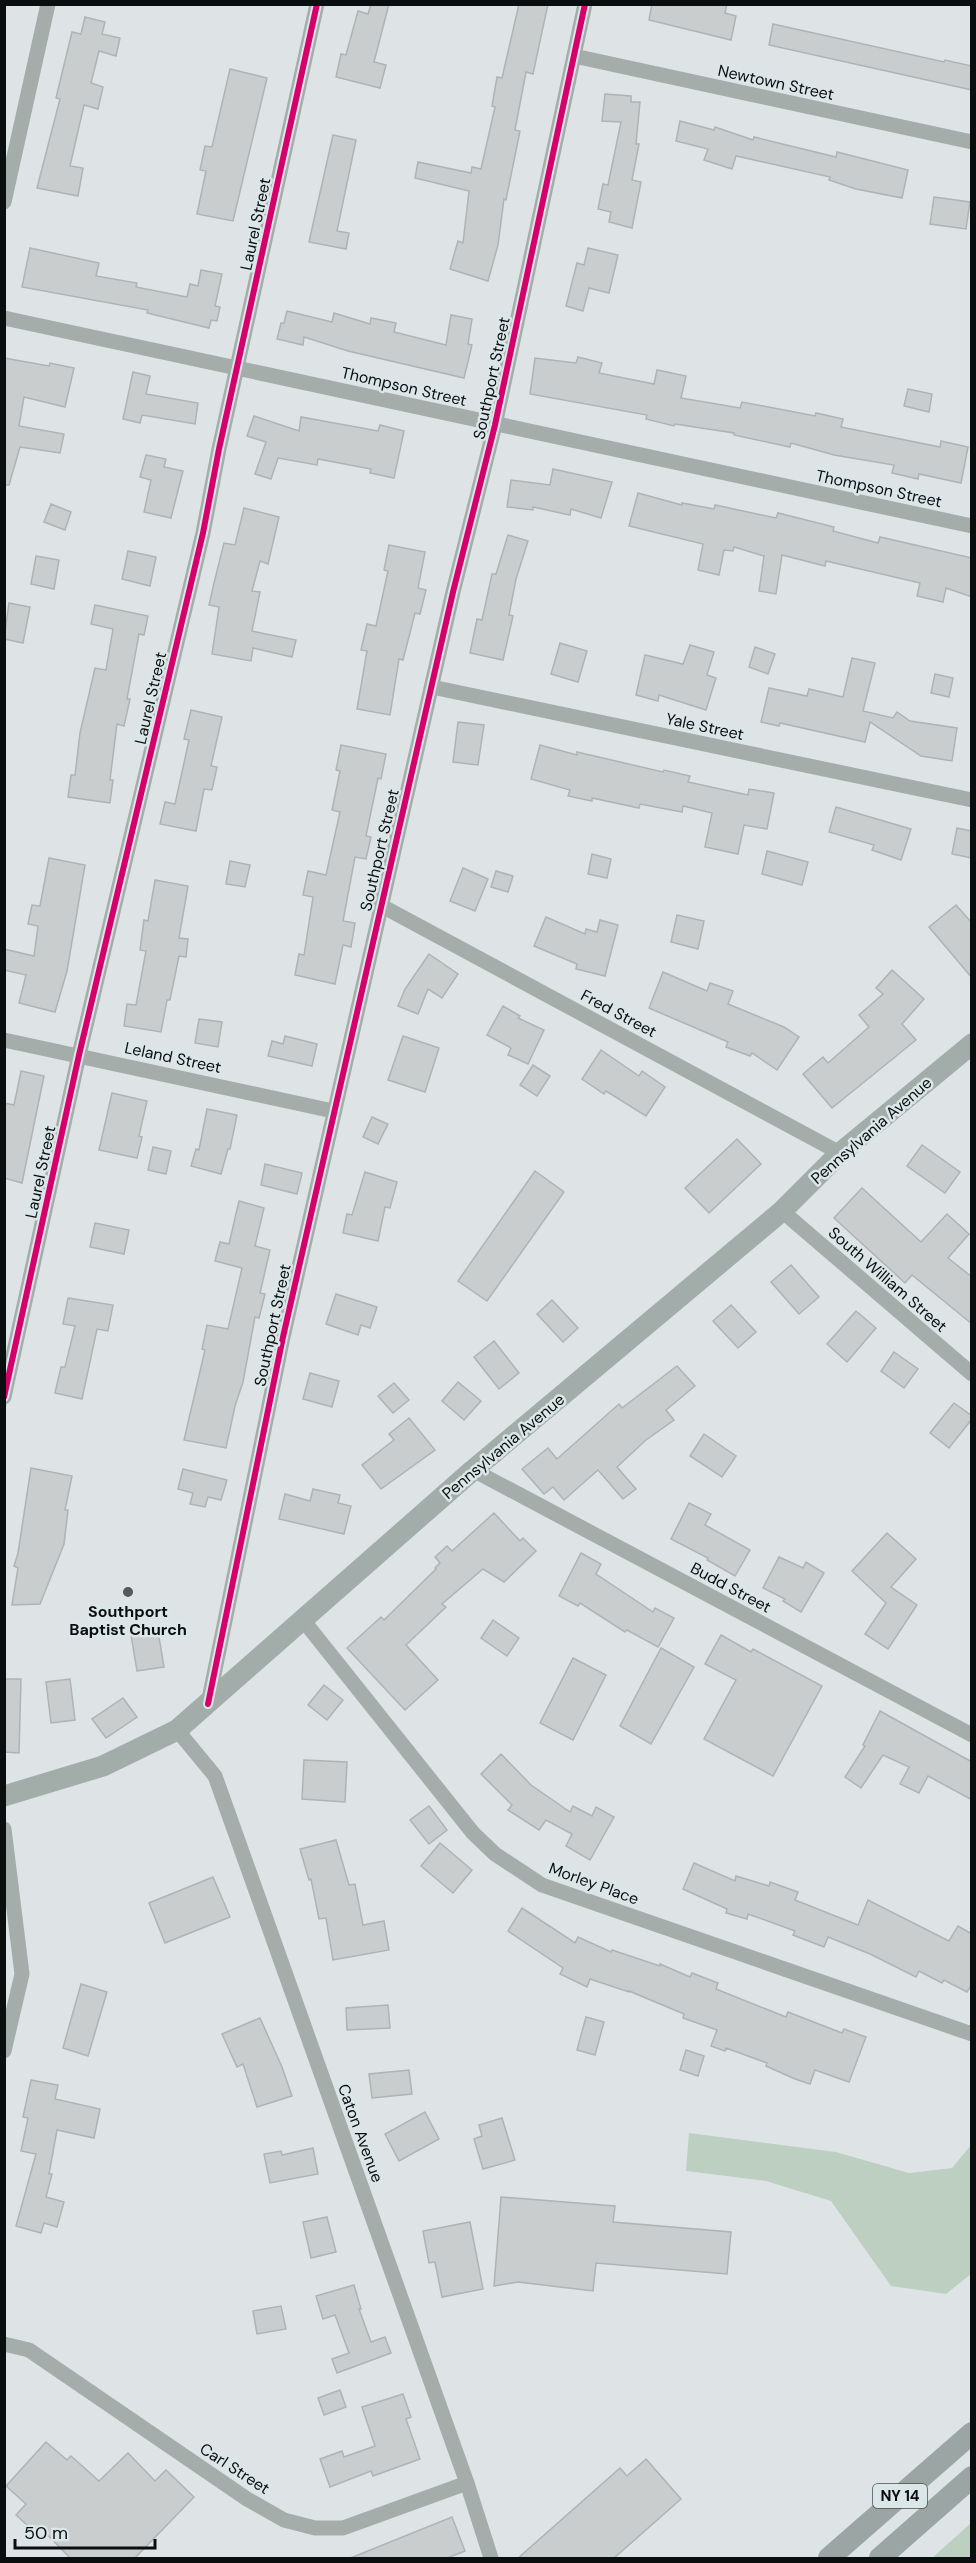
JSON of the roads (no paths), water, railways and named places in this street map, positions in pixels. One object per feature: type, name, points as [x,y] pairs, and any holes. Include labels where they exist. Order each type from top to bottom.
[{"type":"main road","name":"Pennsylvania Avenue","points":[[4,1796],[103,1766],[177,1730],[473,1470],[782,1211],[840,1153],[972,1044]]},
{"type":"main road","name":"NY 14","points":[[829,2559],[972,2433]]},
{"type":"main road","name":"NY 14","points":[[880,2559],[972,2477]]},
{"type":"street","points":[[4,202],[48,4]]},
{"type":"street","name":"Laurel Street","points":[[4,1397],[79,1055],[203,533],[317,4]]},
{"type":"street","name":"Southport Street","points":[[208,1704],[283,1337],[333,1111],[455,582],[495,425],[585,4]]},
{"type":"street","name":"Newtown Street","points":[[574,56],[972,142]]},
{"type":"street","name":"Thompson Street","points":[[4,318],[972,526]]},
{"type":"street","name":"Yale Street","points":[[432,687],[972,800]]},
{"type":"street","name":"Fred Street","points":[[380,905],[840,1153]]},
{"type":"street","name":"Leland Street","points":[[4,1040],[333,1111]]},
{"type":"street","name":"South William Street","points":[[782,1211],[972,1374]]},
{"type":"street","name":"Budd Street","points":[[473,1470],[972,1735]]},
{"type":"street","name":"Morley Place","points":[[303,1620],[473,1833],[495,1854],[542,1885],[972,2034]]},
{"type":"street","name":"Caton Avenue","points":[[177,1730],[215,1776],[467,2483],[491,2559]]},
{"type":"street","points":[[4,1829],[22,1974],[4,2051]]},
{"type":"street","name":"Carl Street","points":[[4,2344],[29,2350],[247,2499],[284,2520],[315,2528],[343,2528],[467,2483]]},
{"type":"place","name":"Southport Baptist Church","points":[[128,1592]]}]
